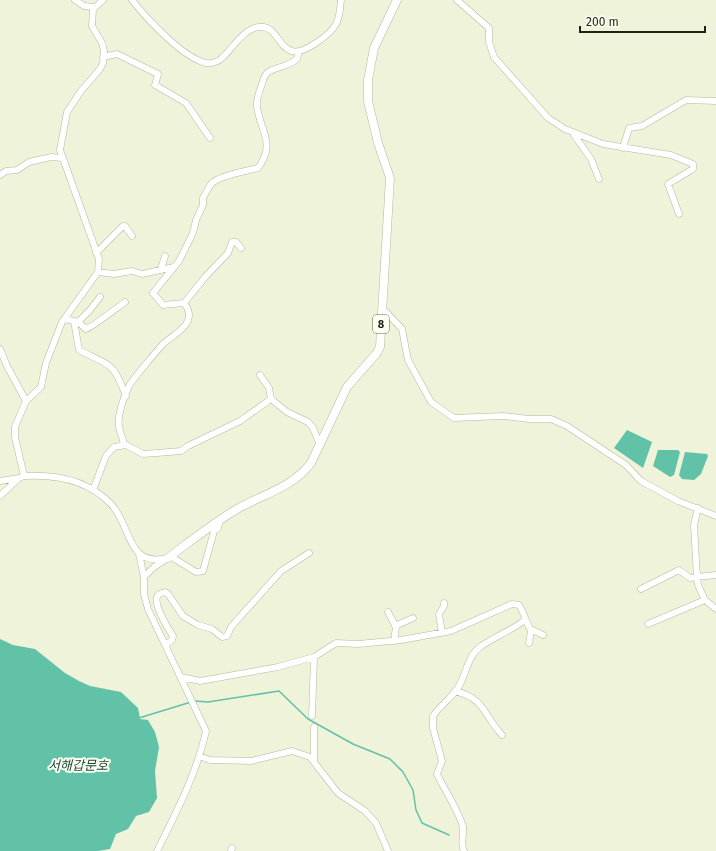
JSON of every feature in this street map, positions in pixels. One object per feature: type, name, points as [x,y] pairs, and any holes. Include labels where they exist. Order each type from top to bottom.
[{"type":"main road","name":"8","points":[[169,557],[238,508],[295,481],[311,464],[347,387],[376,354],[380,347],[390,178],[378,143],[368,101],[368,80],[374,48],[397,0]]},
{"type":"street","points":[[75,0],[84,6],[94,7],[103,0]]},
{"type":"street","points":[[132,0],[169,39],[192,56],[206,63],[214,63],[222,59],[240,39],[251,30],[258,27],[273,31],[284,46],[291,51],[299,52],[324,38],[332,30],[337,23],[341,0]]},
{"type":"street","points":[[457,0],[489,28],[489,42],[494,57],[548,118],[572,132],[603,144],[671,155],[693,164],[693,169],[668,184],[679,214]]},
{"type":"street","points":[[21,477],[15,427],[26,402],[41,386],[46,363],[64,319],[98,272],[99,259],[66,163],[62,158],[60,150],[67,112],[81,91],[100,69],[103,57],[102,43],[92,26],[94,7]]},
{"type":"street","points":[[241,248],[232,242],[228,253],[206,276],[184,303],[163,305],[153,293],[179,261],[193,233],[196,220],[203,205],[203,198],[209,190],[211,184],[218,180],[258,168],[261,164],[266,148],[267,136],[257,105],[265,74],[270,70],[292,64],[297,59],[299,52]]},
{"type":"street","points":[[103,57],[117,54],[158,74],[155,85],[186,103],[210,138]]},
{"type":"street","points":[[623,148],[629,128],[642,126],[686,100],[716,101]]},
{"type":"street","points":[[572,132],[591,159],[599,178]]},
{"type":"street","points":[[0,175],[6,171],[17,170],[29,162],[51,158],[62,158]]},
{"type":"street","points":[[96,253],[123,226],[125,226],[132,236]]},
{"type":"street","points":[[161,269],[165,256]]},
{"type":"street","points":[[98,272],[114,274],[132,271],[142,274],[174,267]]},
{"type":"street","points":[[76,321],[90,310],[100,297]]},
{"type":"street","points":[[64,319],[76,321],[86,329],[125,302]]},
{"type":"street","points":[[124,445],[119,427],[119,418],[132,380],[164,343],[177,335],[184,327],[189,315],[189,309],[184,303]]},
{"type":"street","points":[[382,311],[386,312],[402,329],[408,360],[431,402],[454,418],[503,416],[529,419],[551,419],[567,426],[626,465],[641,481],[678,501],[716,516]]},
{"type":"street","points":[[76,321],[79,350],[110,366],[118,375],[126,396]]},
{"type":"street","points":[[0,349],[6,364],[26,402]]},
{"type":"street","points":[[0,368],[6,364]]},
{"type":"street","points":[[260,375],[269,388],[271,399],[287,412],[308,422],[313,428],[320,445]]},
{"type":"street","points":[[93,490],[106,456],[110,450],[124,445],[143,454],[181,451],[188,446],[240,422],[271,399]]},
{"type":"street","points":[[0,481],[21,477],[58,476],[74,480],[93,490],[112,505],[139,554],[144,577],[144,594],[148,609],[206,732],[199,756],[179,808],[157,851]]},
{"type":"street","points":[[0,496],[21,477]]},
{"type":"street","points":[[698,508],[694,525],[698,585],[705,600],[716,609]]},
{"type":"street","points":[[139,554],[150,560],[156,561],[169,557],[196,572],[203,571],[214,531],[218,528],[220,520]]},
{"type":"street","points":[[165,645],[172,640],[173,636],[164,621],[157,601],[157,596],[160,593],[165,592],[168,594],[183,616],[188,620],[212,629],[222,637],[227,636],[231,627],[281,571],[309,553]]},
{"type":"street","points":[[144,577],[154,567],[169,557]]},
{"type":"street","points":[[641,589],[679,570],[690,578],[716,575]]},
{"type":"street","points":[[648,624],[705,600]]},
{"type":"street","points":[[442,633],[440,614],[444,603]]},
{"type":"street","points":[[181,677],[200,681],[278,667],[314,657],[336,643],[358,644],[394,641],[442,633],[450,631],[512,604],[519,605],[523,612],[530,629],[529,643]]},
{"type":"street","points":[[388,612],[395,626],[394,641]]},
{"type":"street","points":[[395,626],[413,618]]},
{"type":"street","points":[[464,851],[462,844],[464,839],[462,824],[437,774],[442,761],[433,728],[433,716],[455,691],[465,675],[470,659],[479,648],[514,629],[525,620]]},
{"type":"street","points":[[530,629],[544,635]]},
{"type":"street","points":[[312,716],[314,657]]},
{"type":"street","points":[[455,691],[477,700],[502,735]]},
{"type":"street","points":[[314,727],[314,760]]},
{"type":"street","points":[[199,756],[210,760],[251,761],[292,751],[310,757],[314,760],[338,793],[364,811],[376,823],[386,850]]},
{"type":"water","points":[[627,430],[652,442],[643,468],[614,448]]},
{"type":"water","points":[[658,450],[678,450],[680,452],[674,475],[670,477],[653,466]]},
{"type":"water","points":[[685,452],[707,454],[708,456],[701,474],[694,480],[682,479],[679,475]]},
{"type":"water","name":"서해갑문호","points":[[0,639],[13,645],[35,649],[65,673],[90,686],[121,692],[138,708],[140,719],[148,720],[155,732],[159,747],[155,771],[157,798],[149,812],[136,816],[128,829],[116,834],[110,849],[98,851],[0,851]]},
{"type":"waterway","points":[[195,701],[208,702],[279,691],[308,719],[353,744],[390,759],[403,772],[413,790],[416,810],[422,823],[449,835]]},
{"type":"waterway","points":[[139,718],[191,702]]}]
